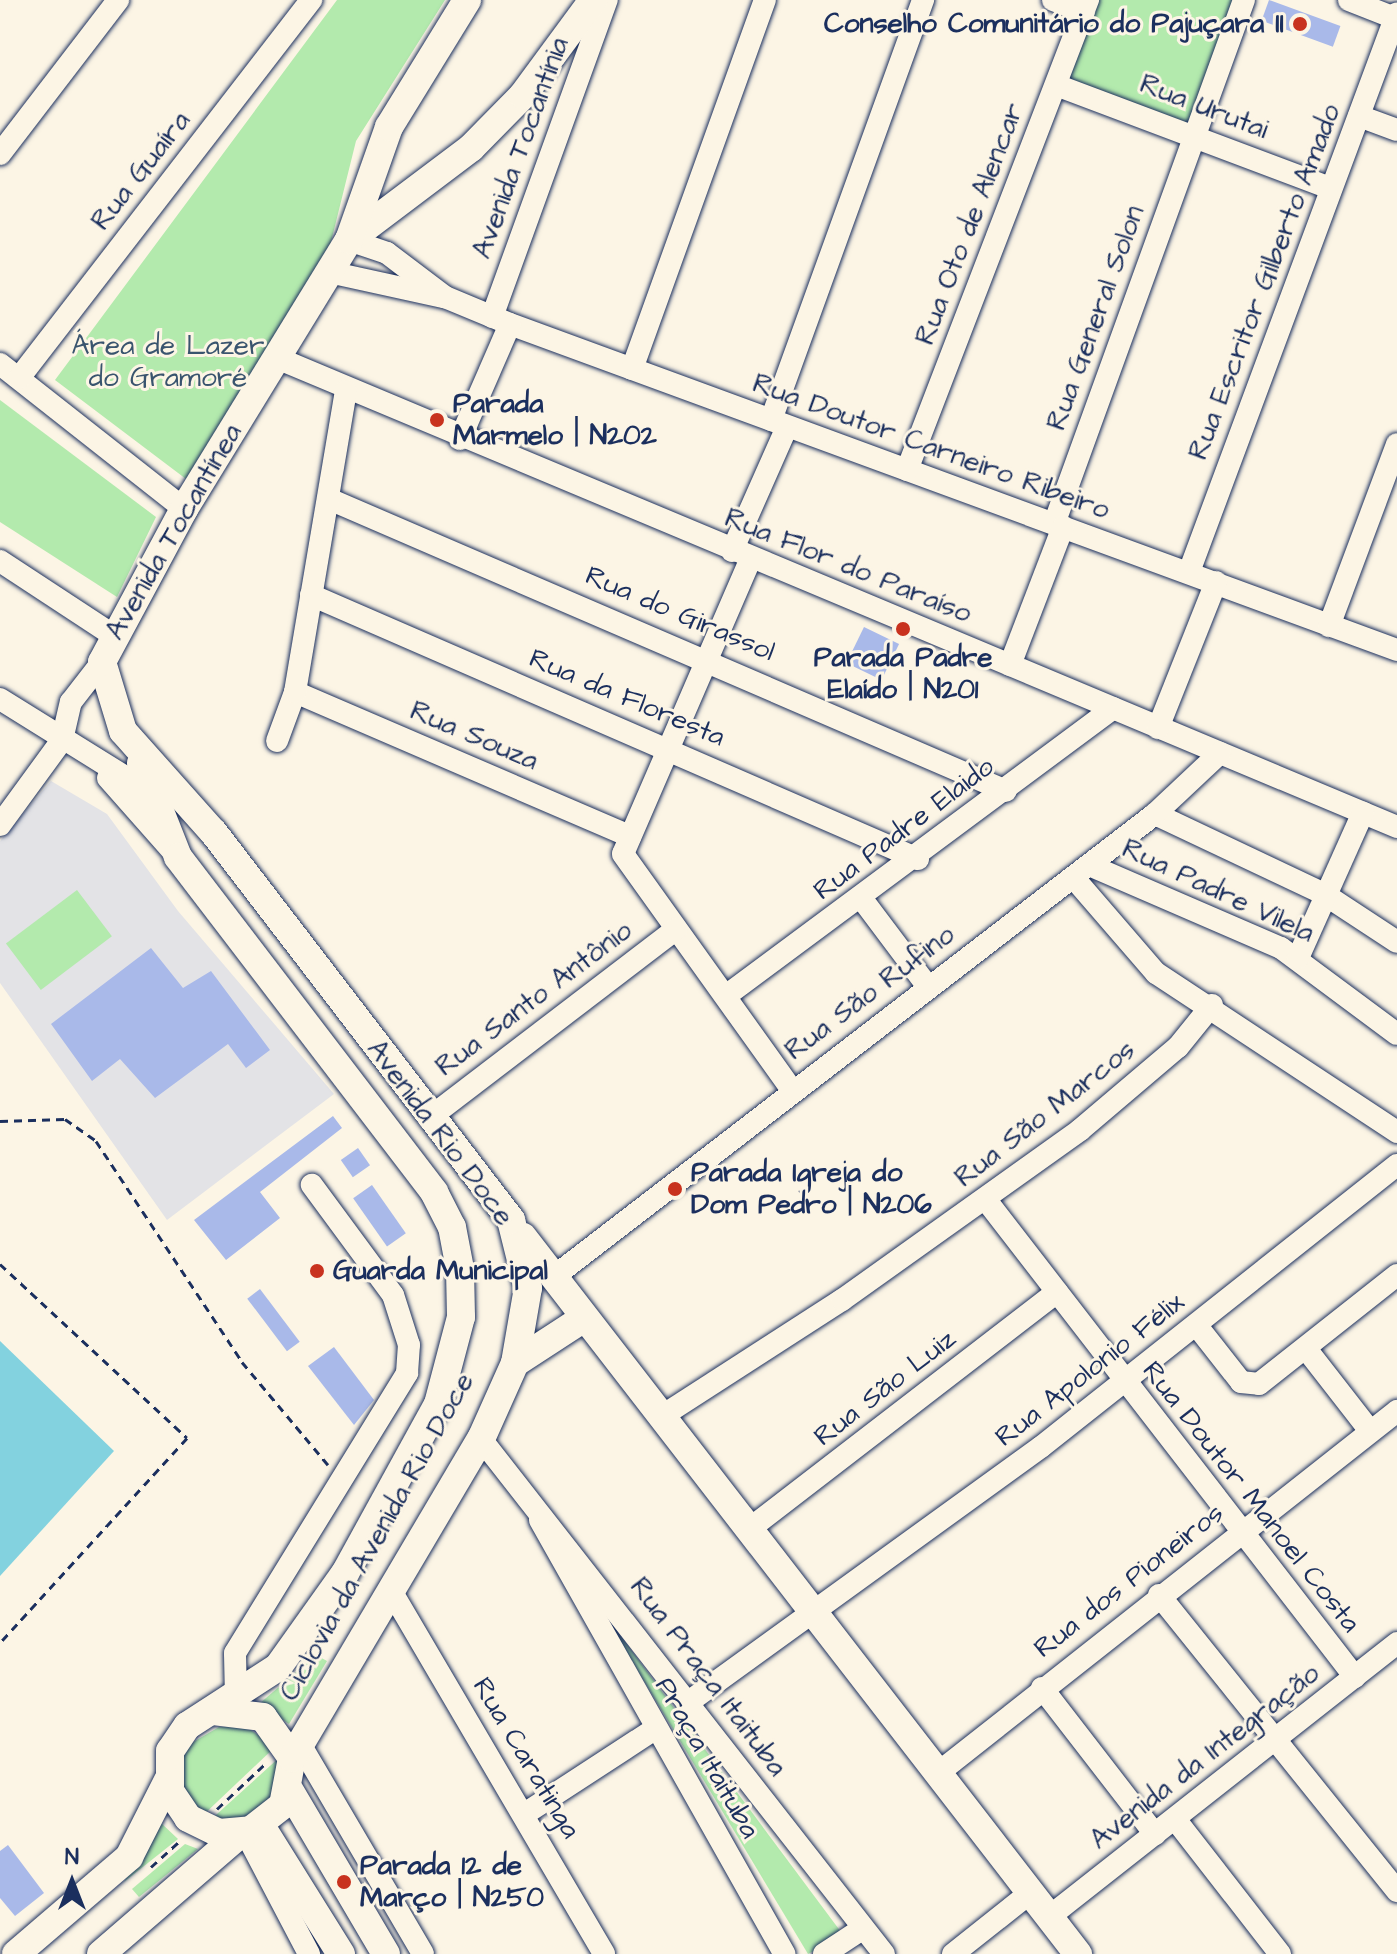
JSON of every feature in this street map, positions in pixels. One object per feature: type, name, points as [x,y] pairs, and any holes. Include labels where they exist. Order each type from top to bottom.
[{"type":"main road","name":"Avenida Tocantínea","points":[[102,662],[111,634],[184,509],[349,240],[389,127],[467,0]]},
{"type":"main road","name":"Avenida Tocantínea","points":[[349,240],[471,148],[523,95],[593,0]]},
{"type":"main road","name":"Avenida Rio Doce","points":[[102,662],[113,712],[134,743],[213,832],[429,1118],[511,1220],[528,1288],[515,1363],[481,1439],[393,1594],[293,1748],[290,1791]]},
{"type":"main road","name":"Avenida Rio Doce","points":[[16,1954],[129,1857],[168,1780],[177,1737],[225,1704],[304,1640],[438,1404],[461,1317],[460,1269],[452,1227],[434,1192],[178,857],[134,743]]},
{"type":"main road","points":[[511,1220],[552,1278],[1078,1954]]},
{"type":"main road","points":[[515,1363],[584,1318]]},
{"type":"main road","points":[[225,1704],[247,1710],[293,1748]]},
{"type":"main road","points":[[168,1780],[181,1810],[197,1825],[249,1830],[341,1954]]},
{"type":"main road","points":[[101,1954],[249,1830],[290,1791],[386,1954]]},
{"type":"street","points":[[0,154],[118,0]]},
{"type":"street","name":"Rua Guaíra","points":[[19,378],[311,0]]},
{"type":"street","name":"Avenida Tocantínia","points":[[460,439],[607,0]]},
{"type":"street","points":[[632,369],[765,0]]},
{"type":"street","points":[[1053,0],[1086,6]]},
{"type":"street","name":"Rua General Solon","points":[[1010,665],[1244,0]]},
{"type":"street","points":[[1349,0],[1396,16]]},
{"type":"street","points":[[792,1090],[727,995],[676,929],[626,843],[671,749],[708,658],[742,554],[779,423],[915,2]]},
{"type":"street","name":"Rua Oto de Alencar","points":[[907,470],[1086,6]]},
{"type":"street","name":"Rua Escritor Gilberto Amado","points":[[1189,572],[1396,16]]},
{"type":"street","name":"Rua Urutai","points":[[1056,85],[1195,133],[1330,188]]},
{"type":"street","points":[[1359,116],[1397,130]]},
{"type":"street","name":"Rua Doutor Carneiro Ribeiro","points":[[349,240],[393,256],[445,297]]},
{"type":"street","name":"Rua Doutor Carneiro Ribeiro","points":[[329,272],[445,297],[632,369],[1397,650]]},
{"type":"street","name":"Rua Flor do Paraíso","points":[[277,358],[460,439],[1397,827]]},
{"type":"street","points":[[0,364],[184,509]]},
{"type":"street","points":[[277,741],[295,692],[346,391]]},
{"type":"street","points":[[1329,626],[1397,444]]},
{"type":"street","name":"Rua do Girassol","points":[[329,499],[708,658],[1006,791]]},
{"type":"street","points":[[0,561],[111,634]]},
{"type":"street","points":[[1158,728],[1216,582]]},
{"type":"street","name":"Rua da Floresta","points":[[311,595],[918,859]]},
{"type":"street","points":[[0,825],[62,740],[71,702],[102,662]]},
{"type":"street","name":"Rua Souza","points":[[295,692],[626,843]]},
{"type":"street","name":"Avenida Rio Doce","points":[[0,699],[97,765],[213,832]]},
{"type":"street","name":"Rua Padre Elaido","points":[[727,995],[918,859],[1113,708]]},
{"type":"street","name":"Rua São Rufino","points":[[552,1278],[792,1090],[1155,814],[1220,753]]},
{"type":"street","name":"Avenida Rio Doce","points":[[97,765],[178,857]]},
{"type":"street","points":[[1298,958],[1363,813]]},
{"type":"street","points":[[1155,814],[1326,896],[1397,942]]},
{"type":"street","points":[[1081,871],[1156,973],[1212,1005],[1397,1132]]},
{"type":"street","name":"Rua Padre Vilela","points":[[1081,871],[1298,958],[1397,1034]]},
{"type":"street","points":[[862,899],[928,987]]},
{"type":"street","name":"Rua Santo Antônio","points":[[429,1118],[676,929]]},
{"type":"street","name":"Rua São Marcos","points":[[662,1416],[986,1200],[1144,1079],[1212,1005]]},
{"type":"street","name":"Rua Apolonio Félix","points":[[690,1701],[1041,1447],[1120,1380],[1197,1326],[1397,1165]]},
{"type":"street","points":[[225,1704],[235,1653],[340,1492],[396,1399],[409,1345],[393,1295],[312,1185]]},
{"type":"street","name":"Rua Doutor Manoel Costa","points":[[986,1200],[1120,1380],[1355,1677]]},
{"type":"street","points":[[1197,1326],[1250,1385],[1270,1380],[1397,1275]]},
{"type":"street","name":"Rua São Luiz","points":[[748,1530],[1057,1292]]},
{"type":"street","points":[[1307,1350],[1370,1431]]},
{"type":"street","name":"Rua dos Pioneiros","points":[[938,1773],[1159,1595],[1397,1411]]},
{"type":"street","name":"Rua Praça Itaituba","points":[[481,1439],[539,1505],[884,1954]]},
{"type":"street","name":"Praça Itaituba","points":[[539,1505],[559,1562],[785,1954]]},
{"type":"street","name":"Rua Caratinga","points":[[393,1594],[526,1813],[604,1954]]},
{"type":"street","points":[[1159,1595],[1397,1891]]},
{"type":"street","name":"Avenida da Integração","points":[[1049,1917],[1278,1740],[1397,1643]]},
{"type":"street","points":[[1042,1688],[1155,1834]]},
{"type":"street","points":[[526,1813],[655,1729]]},
{"type":"street","points":[[293,1748],[423,1954]]},
{"type":"street","points":[[1175,1819],[1280,1954]]},
{"type":"street","points":[[249,1830],[309,1954]]},
{"type":"street","points":[[953,1954],[1030,1893]]},
{"type":"street","points":[[824,1954],[862,1929]]},
{"type":"path","points":[[0,1121],[65,1119],[96,1141],[242,1362],[321,1451],[340,1492]]},
{"type":"path","points":[[0,1264],[187,1438],[0,1643]]},
{"type":"path","name":"Ciclovia da Avenida Rio Doce","points":[[143,1874],[197,1825],[293,1748]]},
{"type":"shaded area","points":[[51,781],[107,814],[178,911],[334,1094],[167,1220],[0,983],[0,841]]},
{"type":"green space","name":"Área de Lazer do Gramoré","points":[[337,0],[445,0],[356,141],[329,250],[190,482],[55,380]]},
{"type":"green space","points":[[1097,0],[1234,0],[1188,124],[1066,86]]},
{"type":"green space","points":[[0,400],[156,517],[117,597],[0,522]]},
{"type":"green space","points":[[77,890],[112,936],[41,990],[6,944]]},
{"type":"green space","points":[[602,1611],[844,1936],[808,1954]]},
{"type":"green space","points":[[316,1655],[327,1661],[289,1724],[259,1704]]},
{"type":"green space","points":[[245,1726],[275,1747],[198,1820],[176,1787],[183,1748],[219,1727]]},
{"type":"green space","points":[[281,1756],[266,1817],[206,1824]]},
{"type":"green space","points":[[160,1822],[178,1839],[124,1882]]},
{"type":"green space","points":[[185,1844],[198,1849],[139,1897],[132,1889]]},
{"type":"water","points":[[0,1341],[114,1451],[0,1576]]},
{"type":"building","name":"Conselho Comunitário do Pajuçara II","points":[[1269,0],[1340,26],[1333,47],[1261,21]]},
{"type":"building","points":[[864,627],[899,644],[882,680],[846,663]]},
{"type":"building","points":[[151,948],[183,988],[211,971],[270,1050],[246,1068],[228,1044],[155,1098],[120,1059],[92,1081],[51,1024]]},
{"type":"building","points":[[333,1116],[342,1128],[260,1192],[280,1218],[226,1260],[194,1220]]},
{"type":"building","points":[[358,1148],[370,1165],[353,1177],[341,1160]]},
{"type":"building","points":[[372,1185],[406,1233],[387,1247],[353,1198]]},
{"type":"building","points":[[260,1289],[300,1342],[287,1351],[247,1299]]},
{"type":"building","points":[[334,1347],[374,1400],[354,1425],[308,1366]]},
{"type":"building","points":[[8,1845],[44,1893],[15,1916],[0,1898],[0,1851]]},
{"type":"place","name":"Conselho Comunitário do Pajuçara II","points":[[1300,24]]},
{"type":"place","name":"Parada Marmelo | N202","points":[[437,420]]},
{"type":"place","name":"Parada Padre Elaído | N201","points":[[903,629]]},
{"type":"place","name":"Parada Igreja do Dom Pedro | N206","points":[[675,1189]]},
{"type":"place","name":"Guarda Municipal","points":[[317,1271]]},
{"type":"place","name":"Parada 12 de Março | N250","points":[[344,1882]]}]
